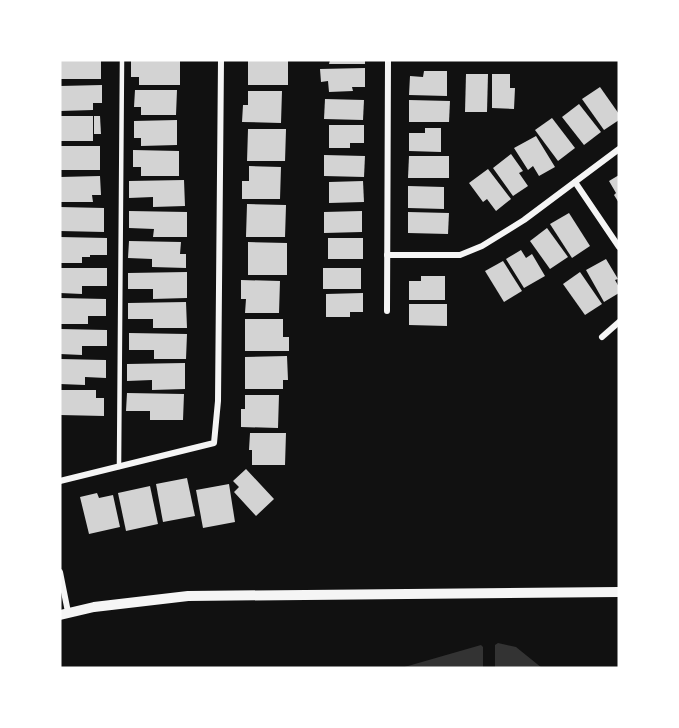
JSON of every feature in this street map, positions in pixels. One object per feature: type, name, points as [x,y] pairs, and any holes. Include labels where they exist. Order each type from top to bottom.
[{"type":"street","points":[[60,481],[214,442],[218,401],[221,60]]},
{"type":"street","points":[[387,311],[388,60]]},
{"type":"street","points":[[387,255],[460,255],[482,246],[619,149]]},
{"type":"street","points":[[575,182],[619,247]]},
{"type":"street","points":[[602,337],[619,322]]},
{"type":"street","points":[[60,572],[64,614],[175,597],[237,594],[619,592]]},
{"type":"lane","points":[[119,467],[122,60]]},
{"type":"shaded area","points":[[498,643],[516,647],[542,668],[495,668],[495,645]]},
{"type":"shaded area","points":[[481,645],[483,647],[483,668],[401,668]]},
{"type":"building","points":[[60,60],[101,60],[101,79],[60,79]]},
{"type":"building","points":[[131,60],[180,60],[180,85],[139,85],[139,77],[131,77]]},
{"type":"building","points":[[248,60],[288,60],[288,85],[248,85]]},
{"type":"building","points":[[330,60],[365,60],[365,64],[329,64]]},
{"type":"building","points":[[365,68],[365,87],[352,87],[353,91],[329,92],[328,81],[321,82],[320,69]]},
{"type":"building","points":[[424,71],[447,71],[447,96],[409,95],[410,76],[423,77]]},
{"type":"building","points":[[466,74],[488,74],[487,112],[465,112]]},
{"type":"building","points":[[492,74],[510,74],[510,88],[515,88],[514,109],[492,108]]},
{"type":"building","points":[[102,85],[102,103],[93,103],[93,110],[60,111],[60,86]]},
{"type":"building","points":[[600,87],[619,114],[619,120],[604,130],[582,99]]},
{"type":"building","points":[[135,90],[177,90],[176,115],[141,115],[141,107],[134,107]]},
{"type":"building","points":[[248,91],[282,91],[281,123],[242,122],[243,105],[248,105]]},
{"type":"building","points":[[325,99],[364,100],[363,120],[324,119]]},
{"type":"building","points":[[409,100],[450,101],[449,122],[409,122]]},
{"type":"building","points":[[579,104],[601,132],[584,145],[562,117]]},
{"type":"building","points":[[60,116],[93,116],[93,141],[60,141]]},
{"type":"building","points":[[94,116],[100,116],[101,134],[94,134]]},
{"type":"building","points":[[552,118],[575,148],[558,161],[535,130]]},
{"type":"building","points":[[177,120],[177,145],[141,146],[141,138],[134,138],[134,121]]},
{"type":"building","points":[[329,125],[364,125],[364,143],[350,143],[350,148],[329,148]]},
{"type":"building","points":[[425,128],[441,128],[441,152],[409,151],[409,133],[425,133]]},
{"type":"building","points":[[248,129],[286,129],[285,161],[247,161]]},
{"type":"building","points":[[536,136],[555,167],[539,176],[533,166],[528,170],[514,148]]},
{"type":"building","points":[[60,146],[100,146],[100,170],[60,170]]},
{"type":"building","points":[[133,150],[179,151],[179,176],[141,176],[141,167],[133,167]]},
{"type":"building","points":[[511,154],[523,171],[519,173],[528,186],[513,196],[493,168]]},
{"type":"building","points":[[324,155],[365,156],[364,177],[324,176]]},
{"type":"building","points":[[409,156],[449,156],[449,178],[408,178]]},
{"type":"building","points":[[249,166],[281,167],[280,199],[242,199],[242,181],[249,181]]},
{"type":"building","points":[[488,169],[511,199],[496,211],[487,199],[483,202],[469,183]]},
{"type":"building","points":[[619,175],[619,203],[609,181]]},
{"type":"building","points":[[100,176],[101,195],[92,195],[93,202],[60,202],[60,177]]},
{"type":"building","points":[[184,180],[185,206],[153,207],[153,197],[129,198],[129,181]]},
{"type":"building","points":[[363,181],[364,202],[329,203],[329,182]]},
{"type":"building","points":[[408,186],[444,187],[444,209],[408,208]]},
{"type":"building","points":[[247,204],[286,205],[285,237],[246,237]]},
{"type":"building","points":[[60,207],[104,208],[104,232],[60,231]]},
{"type":"building","points":[[129,211],[187,212],[187,237],[153,237],[154,229],[129,228]]},
{"type":"building","points":[[362,211],[362,232],[324,233],[324,212]]},
{"type":"building","points":[[408,212],[449,213],[448,234],[408,233]]},
{"type":"building","points":[[569,213],[590,246],[572,258],[550,224]]},
{"type":"building","points":[[547,228],[568,257],[550,269],[530,241]]},
{"type":"building","points":[[60,237],[107,238],[107,255],[82,257],[82,263],[60,263]]},
{"type":"building","points":[[328,238],[363,238],[363,259],[328,259]]},
{"type":"building","points":[[129,241],[181,242],[180,254],[186,254],[186,268],[152,267],[152,259],[128,258]]},
{"type":"building","points":[[248,242],[287,243],[287,275],[248,275]]},
{"type":"building","points":[[521,250],[526,258],[532,254],[545,276],[524,288],[506,259]]},
{"type":"building","points":[[606,259],[618,279],[615,280],[619,293],[604,302],[586,270]]},
{"type":"building","points":[[503,261],[522,291],[504,302],[485,271]]},
{"type":"building","points":[[60,268],[107,268],[107,286],[82,286],[82,294],[60,293]]},
{"type":"building","points":[[323,268],[361,268],[361,289],[323,289]]},
{"type":"building","points":[[187,272],[187,298],[153,299],[153,289],[128,289],[128,273]]},
{"type":"building","points":[[580,272],[602,304],[585,315],[563,284]]},
{"type":"building","points":[[421,276],[445,276],[445,300],[409,300],[409,281],[421,281]]},
{"type":"building","points":[[241,280],[280,281],[279,313],[245,313],[246,299],[241,299]]},
{"type":"building","points":[[363,293],[363,312],[350,312],[350,317],[326,317],[326,294]]},
{"type":"building","points":[[60,298],[106,299],[106,316],[88,316],[88,324],[60,324]]},
{"type":"building","points":[[186,302],[187,328],[153,328],[153,319],[128,319],[128,303]]},
{"type":"building","points":[[409,304],[447,304],[447,326],[409,325]]},
{"type":"building","points":[[245,319],[283,319],[283,337],[289,337],[289,351],[245,351]]},
{"type":"building","points":[[60,329],[107,330],[107,346],[82,346],[82,355],[60,354]]},
{"type":"building","points":[[129,333],[187,334],[186,359],[154,359],[154,350],[129,350]]},
{"type":"building","points":[[287,356],[288,380],[283,380],[283,389],[245,389],[245,357]]},
{"type":"building","points":[[60,359],[106,360],[106,378],[85,377],[85,385],[60,384]]},
{"type":"building","points":[[185,363],[185,389],[152,390],[152,380],[127,381],[127,364]]},
{"type":"building","points":[[60,390],[96,390],[96,398],[104,398],[104,416],[60,415]]},
{"type":"building","points":[[127,393],[184,394],[183,420],[150,420],[150,411],[126,411]]},
{"type":"building","points":[[245,395],[279,395],[278,428],[241,427],[241,409],[245,409]]},
{"type":"building","points":[[250,433],[286,433],[285,465],[252,465],[252,450],[249,450]]},
{"type":"building","points":[[246,469],[274,499],[256,516],[234,492],[239,487],[233,481]]},
{"type":"building","points":[[187,478],[195,516],[163,522],[156,484]]},
{"type":"building","points":[[229,484],[235,522],[203,528],[196,490]]},
{"type":"building","points":[[150,486],[158,524],[126,531],[118,493]]},
{"type":"building","points":[[97,493],[99,498],[113,495],[120,527],[89,534],[80,497]]}]
